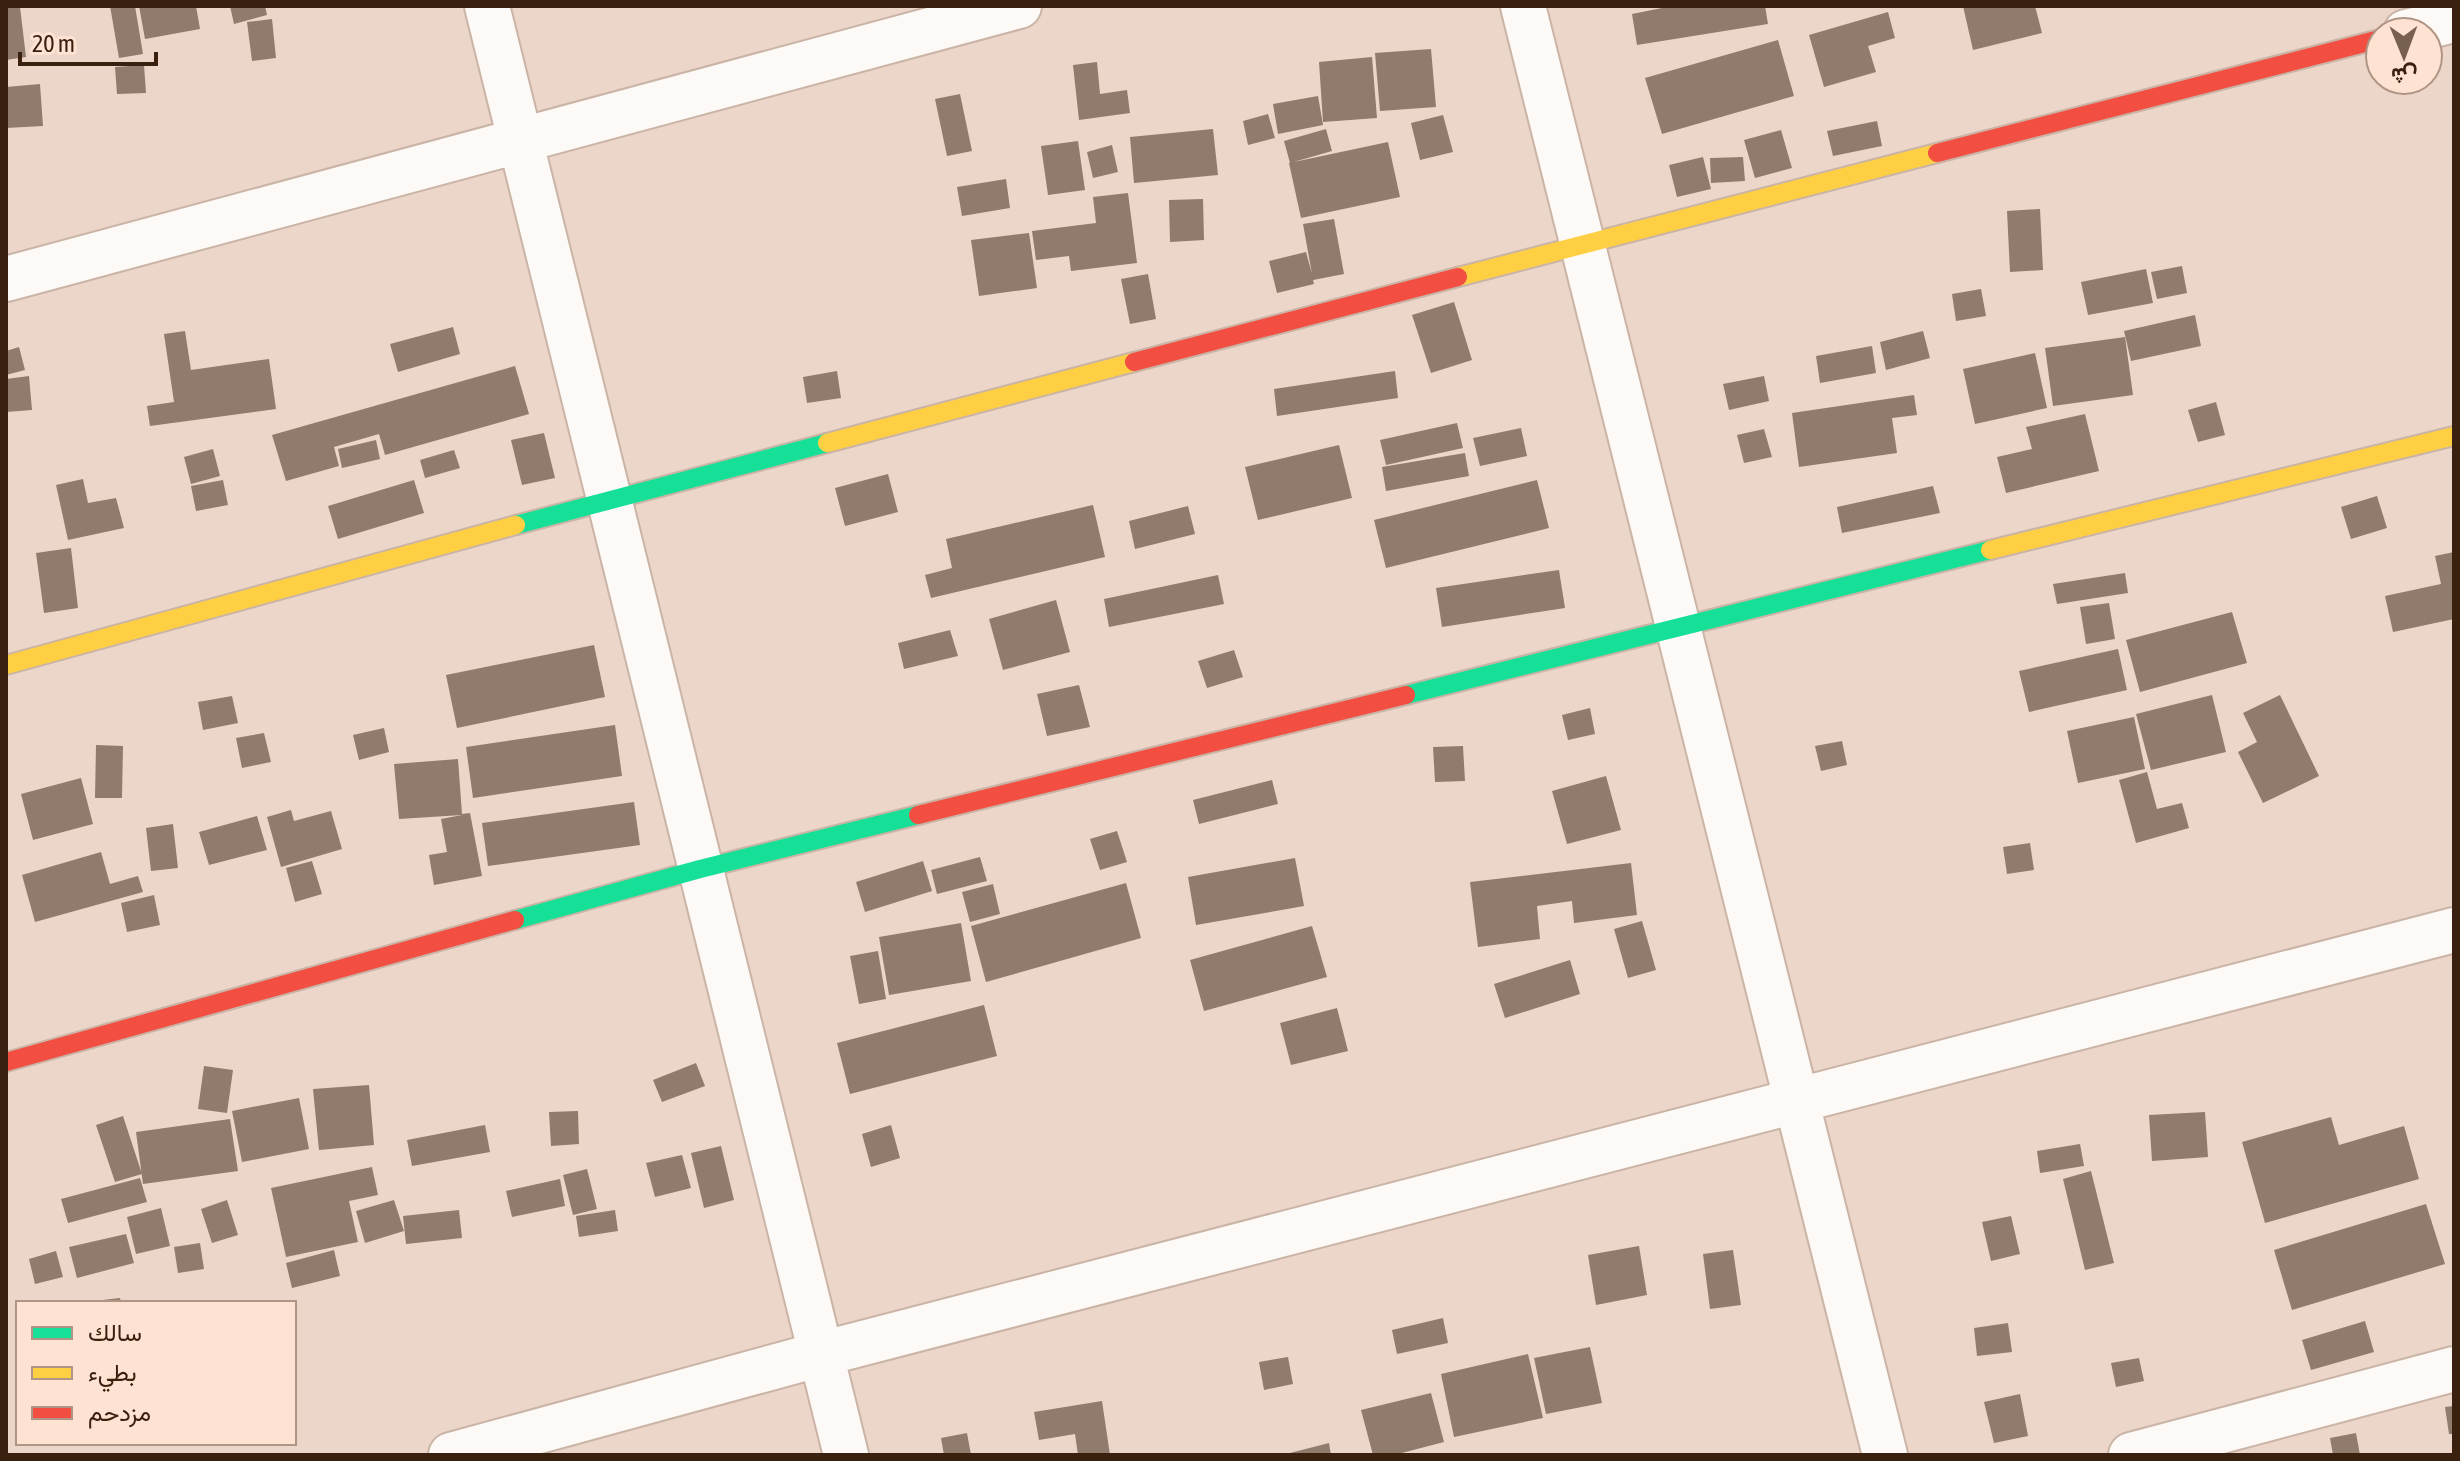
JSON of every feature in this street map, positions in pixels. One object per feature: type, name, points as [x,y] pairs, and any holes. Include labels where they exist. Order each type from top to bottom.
[{"type":"street","points":[[487,6],[846,1455]]},
{"type":"street","points":[[6,279],[1019,6]]},
{"type":"street","points":[[1523,6],[1885,1455]]},
{"type":"street","points":[[6,665],[609,500],[1582,244],[2364,43]]},
{"type":"street","points":[[6,1062],[700,869],[2454,436]]},
{"type":"street","points":[[451,1455],[821,1354],[2454,930]]},
{"type":"street","points":[[2131,1455],[2454,1369]]},
{"type":"building","points":[[110,6],[135,6],[143,54],[119,58]]},
{"type":"building","points":[[139,6],[196,6],[200,29],[145,39]]},
{"type":"building","points":[[230,6],[265,6],[267,15],[234,24]]},
{"type":"building","points":[[1672,6],[1765,6],[1768,24],[1637,45],[1632,14]]},
{"type":"building","points":[[1963,6],[2035,6],[2042,33],[1973,50]]},
{"type":"building","points":[[20,7],[26,57],[6,60],[6,8]]},
{"type":"building","points":[[1888,12],[1895,38],[1868,46],[1876,72],[1824,87],[1809,35]]},
{"type":"building","points":[[272,19],[276,58],[252,61],[247,22]]},
{"type":"building","points":[[1778,40],[1794,96],[1662,134],[1645,78]]},
{"type":"building","points":[[1431,49],[1436,107],[1380,111],[1375,53]]},
{"type":"building","points":[[1372,57],[1377,118],[1323,122],[1319,62]]},
{"type":"building","points":[[1097,62],[1100,94],[1127,90],[1130,113],[1079,120],[1073,65]]},
{"type":"building","points":[[144,65],[146,93],[117,94],[115,67]]},
{"type":"building","points":[[40,84],[43,126],[6,128],[6,87]]},
{"type":"building","points":[[960,94],[972,151],[947,156],[935,99]]},
{"type":"building","points":[[1318,96],[1323,125],[1278,134],[1273,104]]},
{"type":"building","points":[[1268,114],[1275,138],[1248,145],[1243,121]]},
{"type":"building","points":[[1443,115],[1453,152],[1420,160],[1411,123]]},
{"type":"building","points":[[1877,121],[1882,146],[1833,156],[1827,131]]},
{"type":"building","points":[[1213,129],[1218,175],[1134,183],[1130,137]]},
{"type":"building","points":[[1326,129],[1332,151],[1290,163],[1284,141]]},
{"type":"building","points":[[1781,130],[1792,168],[1755,178],[1744,140]]},
{"type":"building","points":[[1078,141],[1085,190],[1048,195],[1041,146]]},
{"type":"building","points":[[1388,142],[1400,197],[1301,218],[1289,163]]},
{"type":"building","points":[[1112,145],[1118,172],[1093,178],[1087,152]]},
{"type":"building","points":[[1703,157],[1711,189],[1677,197],[1669,165]]},
{"type":"building","points":[[1743,157],[1745,181],[1711,183],[1710,158]]},
{"type":"building","points":[[1006,179],[1010,208],[962,216],[957,187]]},
{"type":"building","points":[[1128,193],[1137,263],[1071,271],[1069,256],[1036,260],[1032,231],[1096,223],[1093,197]]},
{"type":"building","points":[[1203,199],[1204,240],[1170,242],[1169,200]]},
{"type":"building","points":[[2040,209],[2043,270],[2010,272],[2007,211]]},
{"type":"building","points":[[1334,219],[1344,274],[1313,280],[1314,284],[1277,293],[1269,261],[1306,252],[1312,274],[1303,224]]},
{"type":"building","points":[[1029,233],[1037,288],[979,296],[971,240]]},
{"type":"building","points":[[2182,266],[2187,293],[2157,299],[2151,272]]},
{"type":"building","points":[[2146,269],[2153,303],[2088,315],[2081,282]]},
{"type":"building","points":[[1148,274],[1156,319],[1130,324],[1121,279]]},
{"type":"building","points":[[1981,289],[1986,316],[1956,321],[1952,294]]},
{"type":"building","points":[[1454,302],[1472,360],[1431,373],[1412,315]]},
{"type":"building","points":[[2195,315],[2201,346],[2131,361],[2124,331]]},
{"type":"building","points":[[453,327],[460,354],[398,372],[390,344]]},
{"type":"building","points":[[185,331],[191,370],[269,359],[276,409],[150,426],[147,406],[174,402],[164,334]]},
{"type":"building","points":[[1923,331],[1930,358],[1886,370],[1880,342]]},
{"type":"building","points":[[2125,337],[2133,395],[2053,406],[2045,348]]},
{"type":"building","points":[[1872,346],[1876,373],[1820,383],[1816,356]]},
{"type":"building","points":[[19,347],[25,370],[6,375],[6,351]]},
{"type":"building","points":[[2035,353],[2047,408],[1975,424],[1963,369]]},
{"type":"building","points":[[515,366],[529,414],[385,455],[379,434],[334,447],[339,466],[286,481],[272,435]]},
{"type":"building","points":[[837,371],[841,398],[807,403],[803,377]]},
{"type":"building","points":[[1395,371],[1398,398],[1277,416],[1274,389]]},
{"type":"building","points":[[29,376],[32,410],[6,412],[6,379]]},
{"type":"building","points":[[1764,376],[1769,401],[1729,410],[1723,384]]},
{"type":"building","points":[[1914,395],[1917,415],[1892,418],[1897,453],[1799,467],[1792,413]]},
{"type":"building","points":[[2216,402],[2225,435],[2198,442],[2188,410]]},
{"type":"building","points":[[2085,414],[2099,471],[2006,493],[1997,457],[2032,449],[2026,427]]},
{"type":"building","points":[[1457,423],[1463,448],[1386,465],[1380,440]]},
{"type":"building","points":[[1521,428],[1527,456],[1480,466],[1473,438]]},
{"type":"building","points":[[1764,429],[1772,457],[1744,463],[1737,435]]},
{"type":"building","points":[[544,433],[555,478],[522,485],[511,440]]},
{"type":"building","points":[[376,440],[380,459],[342,468],[338,449]]},
{"type":"building","points":[[1339,445],[1352,498],[1258,520],[1245,467]]},
{"type":"building","points":[[213,449],[220,476],[191,484],[184,457]]},
{"type":"building","points":[[454,450],[460,468],[425,478],[420,460]]},
{"type":"building","points":[[1465,453],[1469,476],[1386,491],[1382,467]]},
{"type":"building","points":[[888,474],[898,512],[845,526],[835,488]]},
{"type":"building","points":[[83,479],[88,503],[116,498],[124,528],[68,540],[56,485]]},
{"type":"building","points":[[223,480],[228,505],[196,511],[191,486]]},
{"type":"building","points":[[414,480],[424,513],[338,539],[328,506]]},
{"type":"building","points":[[1537,480],[1549,528],[1386,568],[1374,520]]},
{"type":"building","points":[[1933,486],[1940,513],[1842,533],[1837,507]]},
{"type":"building","points":[[2377,496],[2387,528],[2351,539],[2341,507]]},
{"type":"building","points":[[1093,505],[1105,557],[931,598],[925,575],[952,568],[946,539]]},
{"type":"building","points":[[1188,506],[1195,534],[1135,549],[1129,521]]},
{"type":"building","points":[[71,548],[78,608],[44,613],[36,553]]},
{"type":"building","points":[[2454,552],[2454,619],[2393,632],[2385,596],[2441,584],[2435,556]]},
{"type":"building","points":[[1559,570],[1565,608],[1442,627],[1436,588]]},
{"type":"building","points":[[2125,573],[2128,593],[2057,604],[2053,584]]},
{"type":"building","points":[[1218,575],[1224,604],[1109,627],[1104,599]]},
{"type":"building","points":[[1056,600],[1070,652],[1003,670],[989,619]]},
{"type":"building","points":[[2109,603],[2115,639],[2086,644],[2080,607]]},
{"type":"building","points":[[2232,612],[2247,663],[2140,692],[2126,640]]},
{"type":"building","points":[[950,630],[958,656],[904,669],[898,643]]},
{"type":"building","points":[[594,645],[605,697],[457,728],[446,675]]},
{"type":"building","points":[[2118,649],[2127,690],[2029,712],[2019,671]]},
{"type":"building","points":[[1234,650],[1243,677],[1207,688],[1198,661]]},
{"type":"building","points":[[1079,685],[1090,727],[1047,736],[1037,694]]},
{"type":"building","points":[[2212,695],[2226,752],[2151,770],[2136,714]]},
{"type":"building","points":[[2280,695],[2319,776],[2263,803],[2238,752],[2257,742],[2243,713]]},
{"type":"building","points":[[232,696],[238,723],[203,730],[198,702]]},
{"type":"building","points":[[1590,708],[1595,734],[1568,740],[1562,715]]},
{"type":"building","points":[[2134,717],[2145,769],[2078,783],[2067,731]]},
{"type":"building","points":[[615,725],[622,776],[473,798],[466,747]]},
{"type":"building","points":[[384,728],[389,752],[359,760],[353,735]]},
{"type":"building","points":[[264,733],[271,762],[242,768],[236,738]]},
{"type":"building","points":[[1842,741],[1847,765],[1821,771],[1815,746]]},
{"type":"building","points":[[96,745],[123,746],[122,798],[95,798]]},
{"type":"building","points":[[1463,746],[1465,781],[1435,782],[1433,747]]},
{"type":"building","points":[[458,759],[462,814],[470,813],[482,876],[434,885],[429,855],[447,852],[441,819],[462,815],[399,819],[394,764]]},
{"type":"building","points":[[2147,772],[2157,809],[2182,803],[2189,828],[2136,843],[2119,780]]},
{"type":"building","points":[[1606,776],[1621,830],[1567,844],[1552,791]]},
{"type":"building","points":[[81,778],[93,824],[33,840],[21,794]]},
{"type":"building","points":[[1272,780],[1278,804],[1199,824],[1193,800]]},
{"type":"building","points":[[634,802],[640,845],[488,866],[482,823]]},
{"type":"building","points":[[291,810],[294,821],[331,811],[342,849],[281,867],[267,817]]},
{"type":"building","points":[[257,816],[267,850],[209,865],[199,832]]},
{"type":"building","points":[[173,824],[178,868],[151,871],[146,828]]},
{"type":"building","points":[[1117,831],[1127,862],[1100,870],[1090,839]]},
{"type":"building","points":[[2030,843],[2034,870],[2007,874],[2003,847]]},
{"type":"building","points":[[101,852],[110,884],[138,876],[143,892],[35,922],[22,875]]},
{"type":"building","points":[[980,857],[987,881],[937,894],[931,870]]},
{"type":"building","points":[[1295,858],[1304,906],[1196,925],[1188,877]]},
{"type":"building","points":[[312,861],[322,894],[295,902],[286,868]]},
{"type":"building","points":[[923,861],[932,891],[865,912],[856,882]]},
{"type":"building","points":[[1631,863],[1637,915],[1574,923],[1572,901],[1537,906],[1540,939],[1478,947],[1470,882]]},
{"type":"building","points":[[1126,883],[1141,938],[986,982],[971,926]]},
{"type":"building","points":[[993,884],[1000,914],[970,922],[962,892]]},
{"type":"building","points":[[154,895],[160,925],[127,932],[121,903]]},
{"type":"building","points":[[1642,921],[1656,970],[1628,978],[1614,929]]},
{"type":"building","points":[[961,923],[971,981],[889,995],[879,937]]},
{"type":"building","points":[[1312,926],[1327,977],[1204,1011],[1190,960]]},
{"type":"building","points":[[878,951],[886,999],[859,1004],[850,956]]},
{"type":"building","points":[[1570,960],[1580,994],[1505,1018],[1494,984]]},
{"type":"building","points":[[984,1005],[997,1056],[850,1094],[837,1043]]},
{"type":"building","points":[[1337,1008],[1348,1051],[1291,1065],[1280,1023]]},
{"type":"building","points":[[696,1063],[705,1086],[662,1102],[653,1080]]},
{"type":"building","points":[[204,1066],[233,1070],[227,1113],[198,1109]]},
{"type":"building","points":[[369,1085],[374,1145],[319,1150],[313,1089]]},
{"type":"building","points":[[299,1098],[309,1149],[242,1162],[232,1111]]},
{"type":"building","points":[[578,1111],[579,1144],[551,1146],[549,1112]]},
{"type":"building","points":[[2205,1112],[2208,1157],[2152,1161],[2149,1115]]},
{"type":"building","points":[[123,1116],[142,1174],[115,1182],[96,1125]]},
{"type":"building","points":[[2331,1117],[2339,1145],[2404,1126],[2419,1179],[2265,1223],[2242,1142]]},
{"type":"building","points":[[230,1119],[238,1171],[143,1184],[136,1132]]},
{"type":"building","points":[[485,1125],[490,1152],[412,1166],[407,1140]]},
{"type":"building","points":[[891,1125],[900,1158],[871,1167],[862,1134]]},
{"type":"building","points":[[2080,1144],[2084,1166],[2040,1173],[2037,1151]]},
{"type":"building","points":[[721,1146],[734,1200],[704,1208],[691,1153]]},
{"type":"building","points":[[682,1155],[691,1188],[655,1197],[646,1163]]},
{"type":"building","points":[[372,1167],[378,1195],[349,1201],[358,1242],[286,1257],[271,1188]]},
{"type":"building","points":[[587,1169],[597,1209],[573,1215],[563,1175]]},
{"type":"building","points":[[2091,1171],[2114,1263],[2085,1270],[2063,1179]]},
{"type":"building","points":[[140,1178],[147,1202],[68,1223],[61,1199]]},
{"type":"building","points":[[560,1179],[565,1206],[512,1217],[506,1191]]},
{"type":"building","points":[[227,1200],[238,1235],[212,1243],[201,1209]]},
{"type":"building","points":[[394,1200],[404,1231],[365,1243],[356,1211]]},
{"type":"building","points":[[2426,1204],[2445,1264],[2292,1310],[2274,1250]]},
{"type":"building","points":[[161,1208],[170,1246],[136,1254],[127,1217]]},
{"type":"building","points":[[459,1210],[462,1238],[406,1244],[403,1216]]},
{"type":"building","points":[[615,1210],[618,1231],[579,1237],[576,1216]]},
{"type":"building","points":[[2011,1216],[2020,1254],[1991,1261],[1982,1222]]},
{"type":"building","points":[[126,1234],[134,1263],[77,1278],[69,1247]]},
{"type":"building","points":[[200,1243],[204,1269],[178,1273],[174,1247]]},
{"type":"building","points":[[1639,1246],[1647,1295],[1596,1305],[1588,1255]]},
{"type":"building","points":[[334,1250],[340,1276],[292,1288],[286,1263]]},
{"type":"building","points":[[1733,1250],[1741,1305],[1710,1309],[1703,1254]]},
{"type":"building","points":[[56,1251],[63,1277],[35,1284],[29,1259]]},
{"type":"building","points":[[1443,1318],[1448,1343],[1397,1354],[1392,1330]]},
{"type":"building","points":[[2365,1321],[2374,1352],[2311,1370],[2302,1340]]},
{"type":"building","points":[[2008,1323],[2012,1352],[1977,1356],[1974,1328]]},
{"type":"building","points":[[1590,1347],[1602,1403],[1546,1414],[1534,1358]]},
{"type":"building","points":[[1528,1354],[1543,1418],[1454,1437],[1441,1374]]},
{"type":"building","points":[[1288,1357],[1293,1384],[1264,1390],[1259,1362]]},
{"type":"building","points":[[2139,1358],[2144,1381],[2116,1387],[2111,1363]]},
{"type":"building","points":[[1431,1393],[1444,1442],[1394,1455],[1373,1455],[1361,1410]]},
{"type":"building","points":[[2020,1394],[2028,1436],[1994,1443],[1984,1402]]},
{"type":"building","points":[[1102,1401],[1110,1455],[1078,1455],[1075,1434],[1039,1440],[1034,1412]]},
{"type":"building","points":[[2454,1406],[2454,1434],[2449,1434],[2445,1407]]},
{"type":"building","points":[[967,1433],[971,1455],[944,1455],[941,1438]]},
{"type":"building","points":[[2356,1433],[2360,1455],[2333,1455],[2330,1438]]},
{"type":"building","points":[[1329,1443],[1331,1455],[1286,1455],[1286,1454]]},
{"type":"traffic: fast","points":[[516,525],[827,443]]},
{"type":"traffic: fast","points":[[1406,695],[1990,550]]},
{"type":"traffic: fast","points":[[515,920],[700,869],[918,815]]},
{"type":"traffic: slow","points":[[1458,277],[1937,153]]},
{"type":"traffic: slow","points":[[827,443],[1134,362]]},
{"type":"traffic: slow","points":[[1990,550],[2454,436]]},
{"type":"traffic: slow","points":[[6,665],[516,525]]},
{"type":"traffic: jam","points":[[1937,153],[2364,43]]},
{"type":"traffic: jam","points":[[1134,362],[1458,277]]},
{"type":"traffic: jam","points":[[918,815],[1406,695]]},
{"type":"traffic: jam","points":[[6,1062],[515,920]]}]
